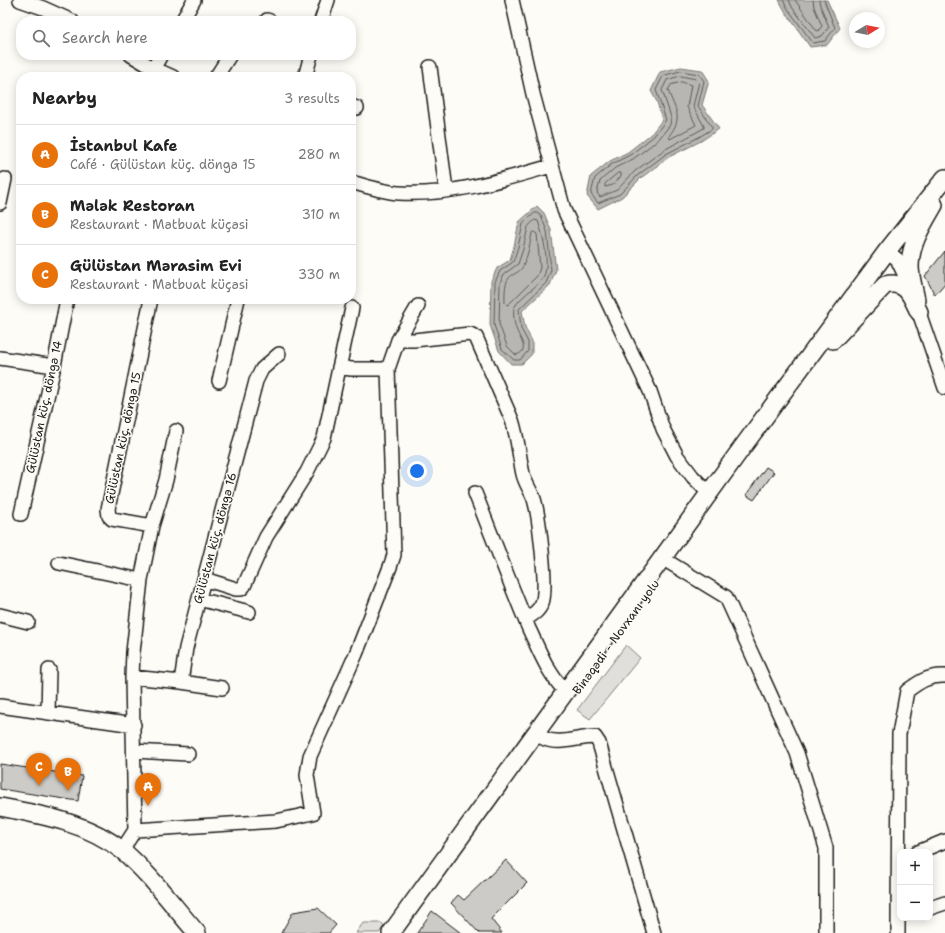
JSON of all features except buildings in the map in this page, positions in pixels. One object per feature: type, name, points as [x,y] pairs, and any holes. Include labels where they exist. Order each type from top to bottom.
[{"type":"main road","points":[[832,342],[891,254],[945,178]]},
{"type":"main road","points":[[391,933],[709,493],[891,254],[940,199]]},
{"type":"main road","points":[[919,312],[911,273],[911,255],[918,236],[940,199]]},
{"type":"main road","points":[[832,342],[885,285],[893,283],[900,284],[906,288],[919,312]]},
{"type":"main road","name":"Binəqədi - Novxanı yolu","points":[[402,933],[832,342]]},
{"type":"main road","points":[[0,807],[72,823],[90,831],[122,850],[148,876],[197,933]]},
{"type":"main road","points":[[0,817],[50,828],[69,834],[101,849],[128,870],[182,933]]},
{"type":"street","points":[[20,0],[61,16]]},
{"type":"street","points":[[185,16],[194,0]]},
{"type":"street","points":[[323,16],[328,0]]},
{"type":"street","points":[[512,0],[551,166],[564,210],[650,391],[663,429],[677,456],[693,477],[709,493]]},
{"type":"street","points":[[137,60],[151,72],[158,60]]},
{"type":"street","points":[[219,72],[227,60]]},
{"type":"street","points":[[306,72],[310,60]]},
{"type":"street","points":[[430,67],[446,190]]},
{"type":"street","points":[[356,183],[398,193],[446,190],[496,182],[551,166]]},
{"type":"street","points":[[0,203],[5,179]]},
{"type":"street","points":[[891,254],[902,268],[945,388]]},
{"type":"street","name":"Gülüstan küç. döngə 14","points":[[21,514],[54,366],[66,304]]},
{"type":"street","name":"Gülüstan küç. döngə 15","points":[[150,304],[108,509],[109,516],[112,519],[152,526]]},
{"type":"street","points":[[219,381],[237,304]]},
{"type":"street","points":[[135,830],[276,821],[313,813],[307,775],[310,756],[356,654],[394,555],[388,369],[398,340],[418,306]]},
{"type":"street","points":[[204,579],[236,589],[241,589],[244,586],[266,537],[307,472],[324,438],[352,308]]},
{"type":"street","points":[[398,340],[414,340],[470,334],[476,337],[512,420],[516,432],[524,476],[534,499],[537,514],[544,584],[543,602],[536,613],[525,619]]},
{"type":"street","name":"Gülüstan küç. döngə 16","points":[[181,682],[186,648],[256,381],[262,369],[279,354]]},
{"type":"street","points":[[0,358],[54,366]]},
{"type":"street","points":[[339,367],[351,369],[388,369]]},
{"type":"street","points":[[122,850],[135,830],[132,677],[133,652],[141,580],[152,526],[166,480],[176,430]]},
{"type":"street","points":[[475,493],[525,619],[547,668],[554,680],[566,692]]},
{"type":"street","points":[[59,563],[141,580]]},
{"type":"street","points":[[670,563],[726,597],[797,753],[826,848],[826,933]]},
{"type":"street","points":[[199,599],[249,612]]},
{"type":"street","points":[[0,615],[28,622]]},
{"type":"street","points":[[48,713],[49,670]]},
{"type":"street","points":[[900,849],[899,734],[907,691],[921,681],[937,676],[945,676]]},
{"type":"street","points":[[132,677],[222,688]]},
{"type":"street","points":[[0,706],[134,725]]},
{"type":"street","points":[[543,738],[550,742],[558,742],[595,737],[599,743],[654,933]]},
{"type":"street","points":[[134,751],[188,754]]},
{"type":"street","points":[[925,849],[945,841]]},
{"type":"street","points":[[933,907],[945,903]]},
{"type":"street","points":[[898,933],[899,921]]},
{"type":"shaded area","points":[[626,645],[640,658],[590,719],[577,710]]},
{"type":"shaded area","points":[[363,923],[382,923],[384,926],[379,933],[356,933]]},
{"type":"water","points":[[779,0],[827,0],[840,28],[827,45],[810,47]]},
{"type":"water","points":[[681,67],[702,70],[709,81],[702,105],[719,129],[701,141],[669,157],[641,178],[622,197],[598,209],[587,196],[591,176],[610,161],[628,152],[652,133],[662,120],[657,102],[651,91],[660,72]]},
{"type":"water","points":[[537,206],[544,213],[551,230],[556,270],[550,285],[522,311],[525,327],[532,341],[532,354],[522,364],[511,364],[499,351],[490,325],[491,281],[497,268],[510,260],[519,222]]},
{"type":"place","name":"Gülüstan Mərasim Evi","points":[[39,786]]},
{"type":"place","name":"Mələk Restoran","points":[[68,791]]},
{"type":"place","name":"İstanbul Kafe","points":[[148,806]]}]
